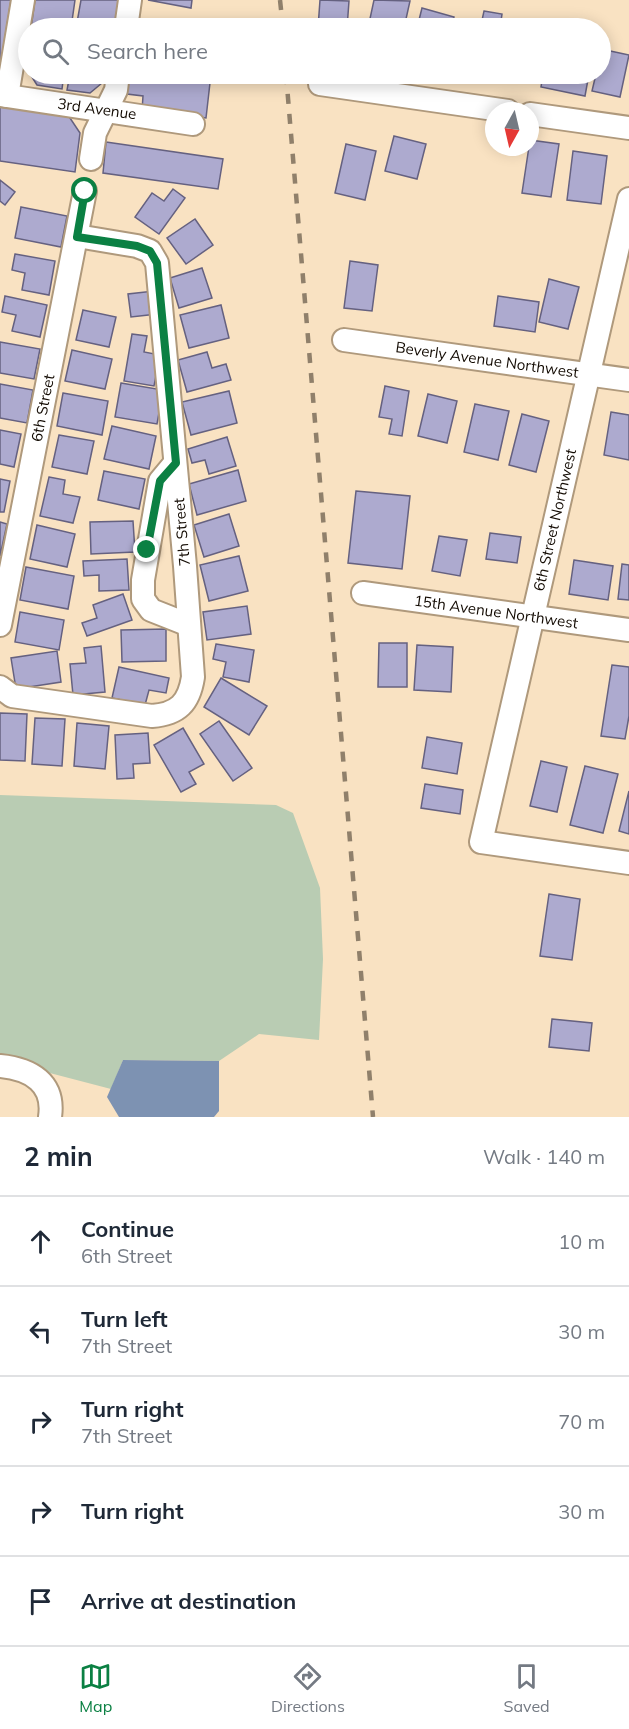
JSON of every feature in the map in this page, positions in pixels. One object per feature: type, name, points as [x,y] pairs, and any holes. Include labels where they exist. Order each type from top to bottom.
[{"type":"street","points":[[19,18],[23,0]]},
{"type":"street","points":[[127,18],[130,0]]},
{"type":"street","points":[[4,95],[18,25]]},
{"type":"street","points":[[91,159],[95,133],[107,111],[117,84]]},
{"type":"street","points":[[320,84],[485,108]]},
{"type":"street","name":"3rd Avenue","points":[[4,95],[193,124]]},
{"type":"street","points":[[539,115],[629,128]]},
{"type":"street","name":"6th Street","points":[[0,625],[85,191]]},
{"type":"street","name":"6th Street Northwest","points":[[629,199],[481,842],[629,863]]},
{"type":"street","name":"7th Street","points":[[0,687],[12,696],[152,716],[168,714],[182,707],[191,692],[193,677],[189,625],[157,263],[150,251],[137,246],[77,237]]},
{"type":"street","name":"Beverly Avenue Northwest","points":[[344,340],[629,380]]},
{"type":"street","points":[[176,463],[160,481],[143,580],[143,599],[151,610],[189,625]]},
{"type":"street","name":"15th Avenue Northwest","points":[[363,593],[629,630]]},
{"type":"street","points":[[0,1066],[30,1074],[49,1089],[52,1104],[50,1117]]},
{"type":"green space","points":[[0,795],[276,805],[293,813],[320,888],[323,959],[319,1040],[259,1034],[219,1061],[123,1060],[111,1089],[0,1060]]},
{"type":"water","points":[[123,1060],[219,1061],[219,1111],[214,1117],[119,1117],[107,1097]]},
{"type":"building","points":[[0,0],[11,0],[0,69]]},
{"type":"building","points":[[35,0],[75,0],[72,18],[32,18]]},
{"type":"building","points":[[81,0],[120,0],[117,18],[78,18]]},
{"type":"building","points":[[148,0],[192,0],[191,8]]},
{"type":"building","points":[[320,0],[349,1],[348,18],[319,18]]},
{"type":"building","points":[[374,0],[410,1],[406,18],[370,18]]},
{"type":"building","points":[[422,8],[454,17],[454,18],[420,18]]},
{"type":"building","points":[[484,11],[502,14],[501,18],[482,18]]},
{"type":"building","points":[[611,51],[629,55],[620,97],[592,91],[594,84],[611,84]]},
{"type":"building","points":[[36,84],[63,84],[62,89]]},
{"type":"building","points":[[68,84],[101,84],[90,93],[67,90]]},
{"type":"building","points":[[128,84],[210,84],[206,118],[142,111],[143,96],[127,94]]},
{"type":"building","points":[[541,84],[587,84],[585,96],[541,87]]},
{"type":"building","points":[[0,106],[68,115],[80,133],[75,172],[0,161]]},
{"type":"building","points":[[394,136],[426,144],[417,179],[385,171]]},
{"type":"building","points":[[539,141],[559,144],[551,197],[522,193],[528,156],[539,156]]},
{"type":"building","points":[[106,142],[223,159],[218,189],[103,173]]},
{"type":"building","points":[[346,144],[376,151],[365,200],[335,193]]},
{"type":"building","points":[[573,151],[607,156],[601,204],[567,200]]},
{"type":"building","points":[[0,180],[15,192],[5,205],[0,201]]},
{"type":"building","points":[[173,189],[185,198],[159,234],[135,217],[152,193],[164,201]]},
{"type":"building","points":[[21,207],[67,216],[61,247],[15,238]]},
{"type":"building","points":[[195,219],[213,245],[186,264],[167,238]]},
{"type":"building","points":[[15,254],[55,261],[49,295],[22,290],[25,273],[12,270]]},
{"type":"building","points":[[350,261],[378,265],[372,311],[344,308]]},
{"type":"building","points":[[202,268],[212,298],[179,308],[170,278]]},
{"type":"building","points":[[549,279],[579,287],[568,329],[539,322]]},
{"type":"building","points":[[154,291],[157,314],[131,317],[128,294]]},
{"type":"building","points":[[5,296],[47,305],[40,337],[12,331],[16,315],[2,312]]},
{"type":"building","points":[[498,296],[539,302],[535,332],[494,326]]},
{"type":"building","points":[[221,305],[229,338],[189,348],[180,315]]},
{"type":"building","points":[[83,310],[116,317],[109,347],[76,340]]},
{"type":"building","points":[[132,334],[147,336],[144,352],[160,355],[154,386],[124,381]]},
{"type":"building","points":[[0,342],[40,349],[34,379],[0,373]]},
{"type":"building","points":[[72,350],[112,359],[105,389],[65,381]]},
{"type":"building","points":[[207,352],[212,368],[226,364],[231,380],[187,392],[178,360]]},
{"type":"building","points":[[121,383],[163,390],[157,424],[115,417]]},
{"type":"building","points":[[0,384],[33,390],[27,423],[0,418]]},
{"type":"building","points":[[385,386],[409,391],[402,436],[389,434],[392,419],[379,417]]},
{"type":"building","points":[[229,391],[237,423],[191,435],[182,402]]},
{"type":"building","points":[[63,393],[108,401],[102,435],[57,426]]},
{"type":"building","points":[[428,394],[457,401],[447,443],[418,436]]},
{"type":"building","points":[[475,404],[509,411],[498,460],[464,452]]},
{"type":"building","points":[[611,412],[629,415],[629,460],[604,455]]},
{"type":"building","points":[[522,414],[549,421],[536,472],[509,465]]},
{"type":"building","points":[[112,426],[156,436],[149,469],[104,459]]},
{"type":"building","points":[[0,430],[21,434],[14,467],[0,464]]},
{"type":"building","points":[[59,435],[94,441],[87,474],[52,467]]},
{"type":"building","points":[[227,437],[236,466],[209,474],[205,460],[192,463],[188,449]]},
{"type":"building","points":[[238,470],[246,501],[197,515],[189,484]]},
{"type":"building","points":[[104,471],[145,479],[139,509],[98,500]]},
{"type":"building","points":[[49,477],[65,480],[63,494],[80,497],[73,523],[40,516]]},
{"type":"building","points":[[0,479],[10,481],[4,512],[0,512]]},
{"type":"building","points":[[356,491],[410,496],[402,569],[348,563]]},
{"type":"building","points":[[229,514],[239,546],[204,557],[194,525]]},
{"type":"building","points":[[133,521],[135,552],[91,554],[90,522]]},
{"type":"building","points":[[0,522],[7,524],[0,556]]},
{"type":"building","points":[[37,525],[75,534],[67,567],[30,559]]},
{"type":"building","points":[[490,533],[521,537],[517,563],[486,559]]},
{"type":"building","points":[[439,536],[467,540],[460,576],[432,571]]},
{"type":"building","points":[[239,556],[248,591],[209,601],[200,565]]},
{"type":"building","points":[[127,559],[129,590],[99,591],[99,575],[84,576],[83,561]]},
{"type":"building","points":[[574,560],[613,566],[608,600],[569,594]]},
{"type":"building","points":[[622,564],[629,565],[629,600],[618,599]]},
{"type":"building","points":[[26,567],[74,576],[68,609],[20,600]]},
{"type":"building","points":[[123,594],[132,620],[87,636],[82,623],[97,618],[93,605]]},
{"type":"building","points":[[247,606],[251,634],[207,640],[203,612]]},
{"type":"building","points":[[20,612],[64,620],[59,650],[15,642]]},
{"type":"building","points":[[166,629],[166,661],[122,662],[121,630]]},
{"type":"building","points":[[379,643],[407,643],[407,687],[378,687]]},
{"type":"building","points":[[216,644],[254,650],[249,682],[223,677],[226,662],[213,659]]},
{"type":"building","points":[[417,645],[453,647],[451,692],[414,690]]},
{"type":"building","points":[[101,646],[105,692],[73,695],[70,664],[86,663],[84,648]]},
{"type":"building","points":[[57,651],[61,682],[16,689],[11,658]]},
{"type":"building","points":[[612,665],[629,667],[629,716],[625,739],[601,736]]},
{"type":"building","points":[[119,667],[169,678],[166,693],[149,690],[145,705],[112,698]]},
{"type":"building","points":[[221,678],[267,706],[249,735],[204,707]]},
{"type":"building","points":[[0,713],[27,714],[25,761],[0,760]]},
{"type":"building","points":[[35,718],[65,719],[62,766],[32,764]]},
{"type":"building","points":[[219,721],[252,768],[233,781],[200,734]]},
{"type":"building","points":[[77,723],[109,726],[105,769],[74,766]]},
{"type":"building","points":[[183,728],[204,764],[189,772],[196,784],[181,792],[154,745]]},
{"type":"building","points":[[148,733],[150,763],[133,764],[134,778],[117,779],[115,735]]},
{"type":"building","points":[[427,737],[462,743],[457,774],[422,768]]},
{"type":"building","points":[[541,761],[567,767],[557,812],[530,806]]},
{"type":"building","points":[[585,766],[618,774],[603,833],[570,825]]},
{"type":"building","points":[[425,784],[463,790],[460,814],[421,808]]},
{"type":"building","points":[[629,791],[629,834],[619,831]]},
{"type":"building","points":[[549,894],[580,899],[572,960],[540,956]]},
{"type":"building","points":[[552,1019],[592,1023],[589,1051],[549,1047]]},
{"type":"railway","points":[[280,0],[282,18]]},
{"type":"railway","points":[[287,84],[373,1117]]},
{"type":"route","points":[[85,191],[77,237],[137,246],[150,251],[157,263],[176,463],[160,481],[147,550]]}]
